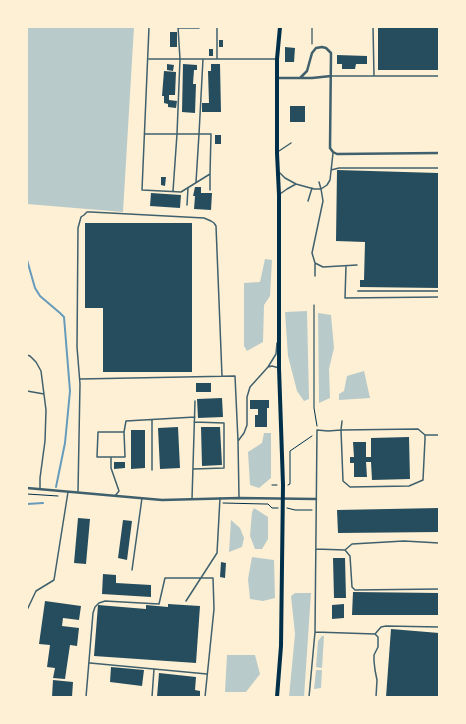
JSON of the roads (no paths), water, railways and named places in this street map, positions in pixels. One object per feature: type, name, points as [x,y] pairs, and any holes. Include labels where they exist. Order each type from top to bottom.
[{"type":"main road","points":[[277,697],[281,646],[283,485],[279,368],[279,195],[277,152],[277,59],[280,27]]},
{"type":"street","points":[[300,78],[307,71],[312,53],[316,48],[326,48],[331,53],[330,148],[333,152],[337,154],[439,153]]},
{"type":"street","points":[[277,78],[331,76]]},
{"type":"street","points":[[27,488],[162,500],[220,498],[316,499]]},
{"type":"lane","points":[[150,27],[142,190],[181,192],[210,174]]},
{"type":"lane","points":[[217,27],[218,59]]},
{"type":"lane","points":[[373,27],[374,76]]},
{"type":"lane","points":[[173,192],[180,59],[178,28],[199,28]]},
{"type":"lane","points":[[149,59],[277,59]]},
{"type":"lane","points":[[196,183],[203,59]]},
{"type":"lane","points":[[331,76],[439,76]]},
{"type":"lane","points":[[145,134],[211,134],[210,190]]},
{"type":"lane","points":[[277,152],[291,143]]},
{"type":"lane","points":[[278,172],[296,184],[321,189],[327,185],[330,180],[333,152]]},
{"type":"lane","points":[[331,170],[339,168],[439,168]]},
{"type":"lane","points":[[315,276],[315,263],[312,253],[323,201],[319,182]]},
{"type":"lane","points":[[279,195],[296,184]]},
{"type":"lane","points":[[186,205],[188,188]]},
{"type":"lane","points":[[308,201],[312,188]]},
{"type":"lane","points":[[78,492],[80,378],[77,347],[78,228],[81,217],[87,212],[204,218],[211,220],[214,223],[216,226],[222,376]]},
{"type":"lane","points":[[315,263],[323,267],[357,265]]},
{"type":"lane","points":[[346,266],[345,298],[439,297]]},
{"type":"lane","points":[[238,441],[247,426],[248,391],[268,367],[276,354],[279,326]]},
{"type":"lane","points":[[27,355],[36,362],[41,371],[46,410],[46,441],[40,478],[40,489]]},
{"type":"lane","points":[[268,367],[272,366],[279,368]]},
{"type":"lane","points":[[80,378],[235,376],[238,441],[238,498]]},
{"type":"lane","points":[[27,391],[44,394]]},
{"type":"lane","points":[[192,499],[195,401]]},
{"type":"lane","points":[[124,432],[98,432],[97,457],[125,457],[124,432],[126,421],[195,417]]},
{"type":"lane","points":[[152,419],[152,470]]},
{"type":"lane","points":[[342,421],[343,481],[350,487],[409,486],[423,480],[425,435]]},
{"type":"lane","points":[[193,469],[224,468],[224,422],[194,422]]},
{"type":"lane","points":[[309,697],[315,632],[317,430],[418,429],[425,435],[439,435]]},
{"type":"lane","points":[[111,457],[111,468],[119,491],[115,496]]},
{"type":"lane","points":[[27,610],[36,591],[54,580],[68,492]]},
{"type":"lane","points":[[132,570],[142,498]]},
{"type":"lane","points":[[186,601],[217,553],[220,498]]},
{"type":"lane","points":[[316,549],[345,550],[352,544],[404,542],[439,543]]},
{"type":"lane","points":[[345,550],[350,556],[352,587],[355,590],[439,589]]},
{"type":"lane","points":[[86,697],[93,613],[99,602],[159,604],[165,578],[213,578],[214,609],[205,697],[208,697]]},
{"type":"lane","points":[[315,632],[375,634],[381,628],[386,626],[439,627]]},
{"type":"lane","points":[[375,634],[378,637],[378,647],[374,655],[377,680],[376,697]]},
{"type":"lane","points":[[89,663],[207,674]]},
{"type":"lane","points":[[152,697],[154,669]]},
{"type":"waterway","points":[[27,260],[35,288],[40,296],[64,317],[70,391],[65,443],[56,487]]},
{"type":"waterway","points":[[27,504],[43,503]]},
{"type":"railway","points":[[358,291],[439,291]]}]
